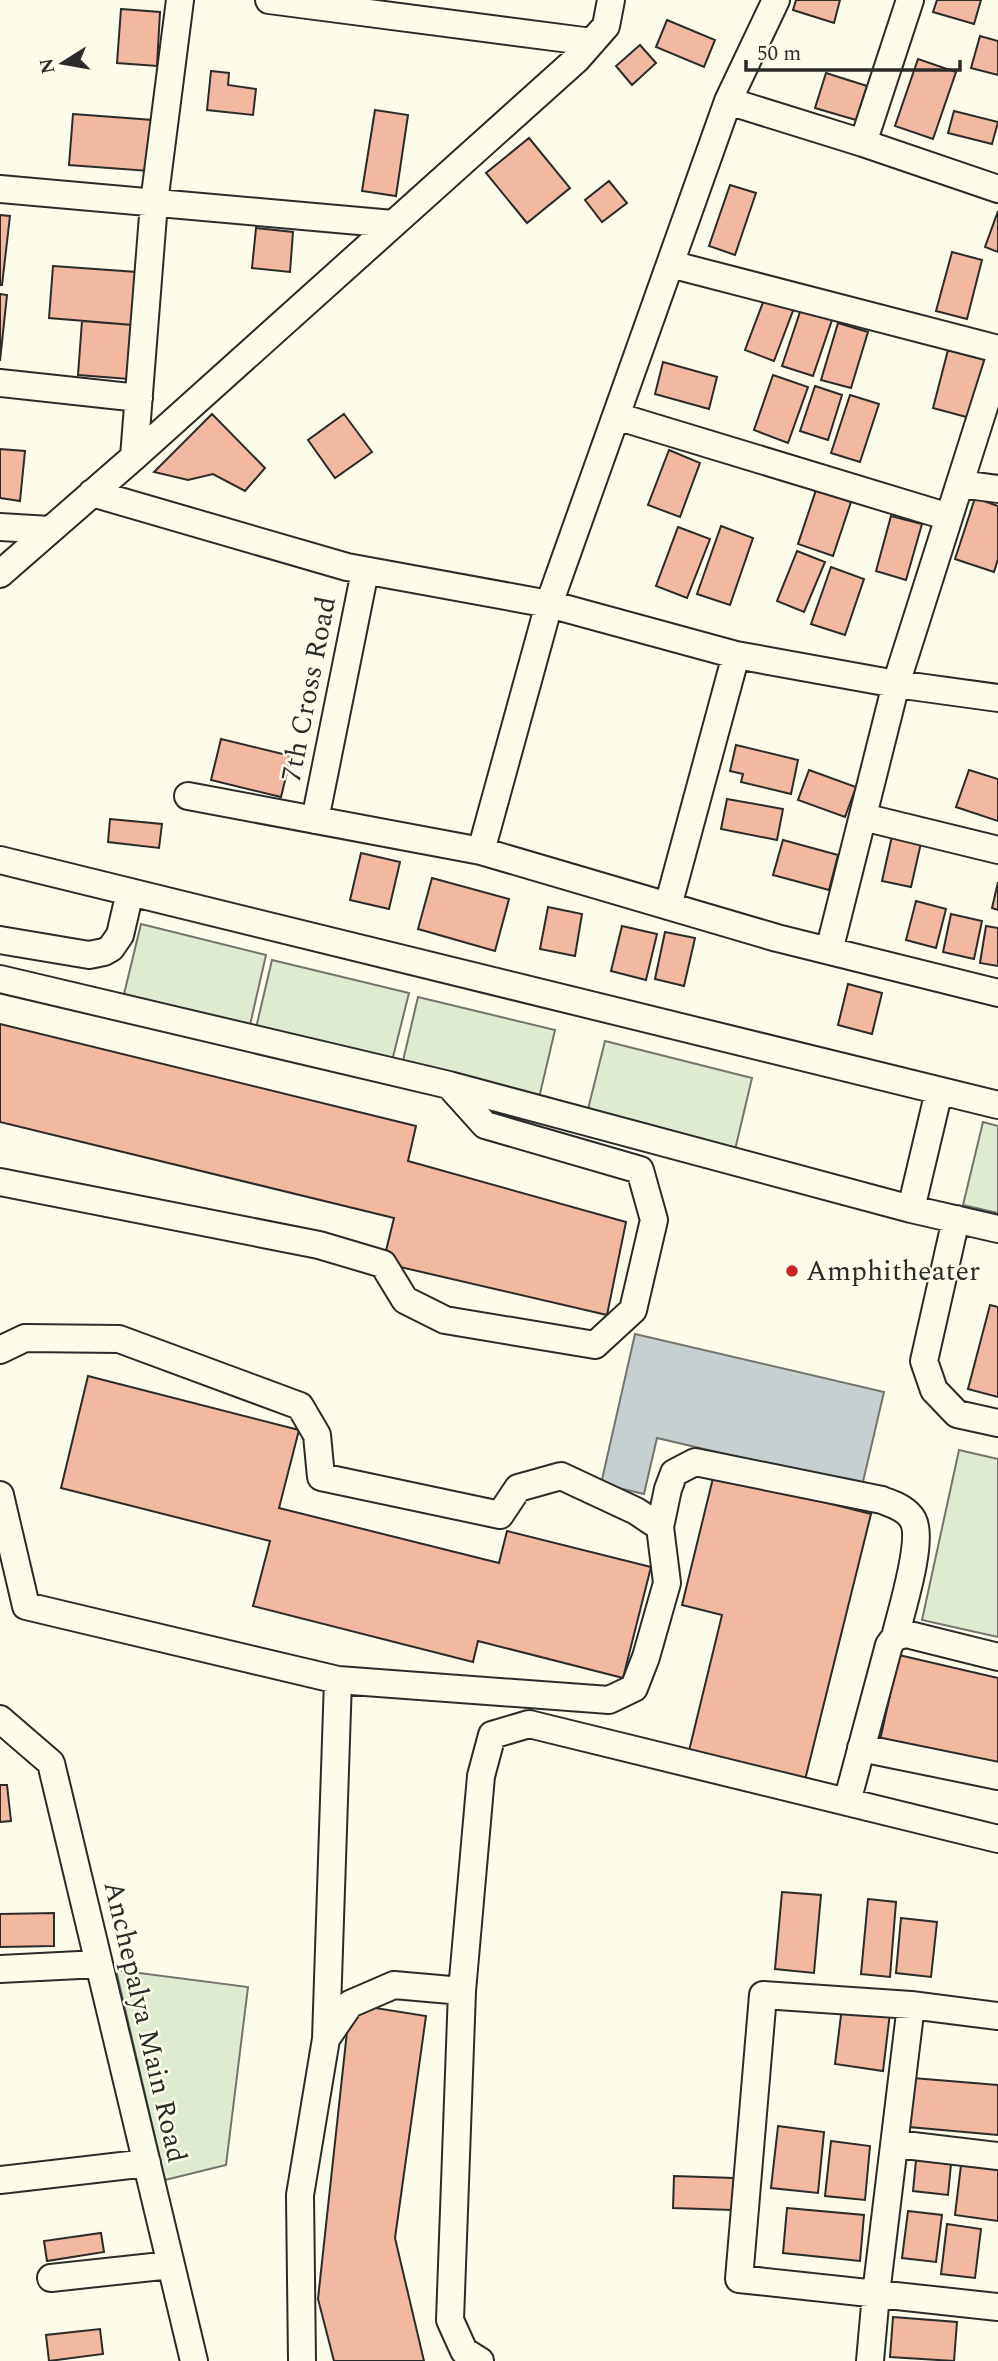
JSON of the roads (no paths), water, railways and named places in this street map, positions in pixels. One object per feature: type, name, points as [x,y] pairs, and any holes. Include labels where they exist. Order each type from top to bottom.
[{"type":"street","points":[[134,457],[154,203],[180,0]]},
{"type":"street","points":[[269,0],[592,42]]},
{"type":"street","points":[[0,574],[577,59],[606,26],[611,0]]},
{"type":"street","points":[[481,851],[549,604],[728,101],[776,0]]},
{"type":"street","points":[[863,143],[910,0]]},
{"type":"street","points":[[728,101],[997,186]]},
{"type":"street","points":[[0,189],[393,223]]},
{"type":"street","points":[[670,264],[998,349]]},
{"type":"street","points":[[829,951],[896,684],[998,363]]},
{"type":"street","points":[[0,383],[139,398]]},
{"type":"street","points":[[616,416],[949,517]]},
{"type":"street","points":[[960,484],[998,489]]},
{"type":"street","points":[[92,494],[365,571],[549,604],[736,655],[896,684],[998,698]]},
{"type":"street","points":[[0,527],[50,530]]},
{"type":"street","name":"7th Cross Road","points":[[315,820],[365,571]]},
{"type":"street","points":[[668,906],[736,655]]},
{"type":"street","points":[[188,796],[481,851],[829,951],[998,993]]},
{"type":"street","points":[[863,817],[998,850]]},
{"type":"street","points":[[0,860],[998,1105]]},
{"type":"street","points":[[0,940],[89,955],[104,952],[111,948],[120,935],[130,892]]},
{"type":"street","points":[[0,979],[449,1085],[911,1209],[998,1229]]},
{"type":"street","points":[[0,1182],[319,1245],[383,1264],[405,1300],[445,1320],[595,1345],[633,1310],[654,1220],[640,1170],[485,1125],[449,1085]]},
{"type":"street","points":[[911,1209],[939,1091]]},
{"type":"street","points":[[956,1219],[924,1361],[934,1390],[957,1414],[998,1423]]},
{"type":"street","points":[[0,1350],[25,1338],[119,1339],[300,1406],[317,1435],[321,1477],[500,1515],[518,1488],[561,1476],[636,1511],[660,1528]]},
{"type":"street","points":[[0,1494],[26,1606],[338,1680],[609,1700],[634,1688],[646,1657],[667,1583],[660,1528],[674,1473],[695,1462],[882,1500],[903,1508],[914,1521],[918,1540],[895,1637],[888,1645],[847,1802]]},
{"type":"street","points":[[895,1637],[906,1634],[998,1657]]},
{"type":"street","points":[[302,2361],[300,2195],[326,2039],[338,1680]]},
{"type":"street","name":"Anchepalya Main Road","points":[[0,1719],[51,1763],[194,2361]]},
{"type":"street","points":[[480,2361],[464,2351],[450,2320],[462,1991],[481,1776],[492,1735],[529,1724],[998,1839]]},
{"type":"street","points":[[861,1748],[998,1776]]},
{"type":"street","points":[[0,1969],[99,1964]]},
{"type":"street","points":[[326,2039],[351,2004],[394,1985],[462,1991]]},
{"type":"street","points":[[998,2016],[911,2005],[763,1995],[739,2279],[998,2307]]},
{"type":"street","points":[[870,2361],[911,2005]]},
{"type":"street","points":[[895,2144],[998,2156]]},
{"type":"street","points":[[0,2180],[147,2163]]},
{"type":"street","points":[[51,2278],[171,2265]]},
{"type":"place","name":"Amphitheater","points":[[792,1271]]}]
